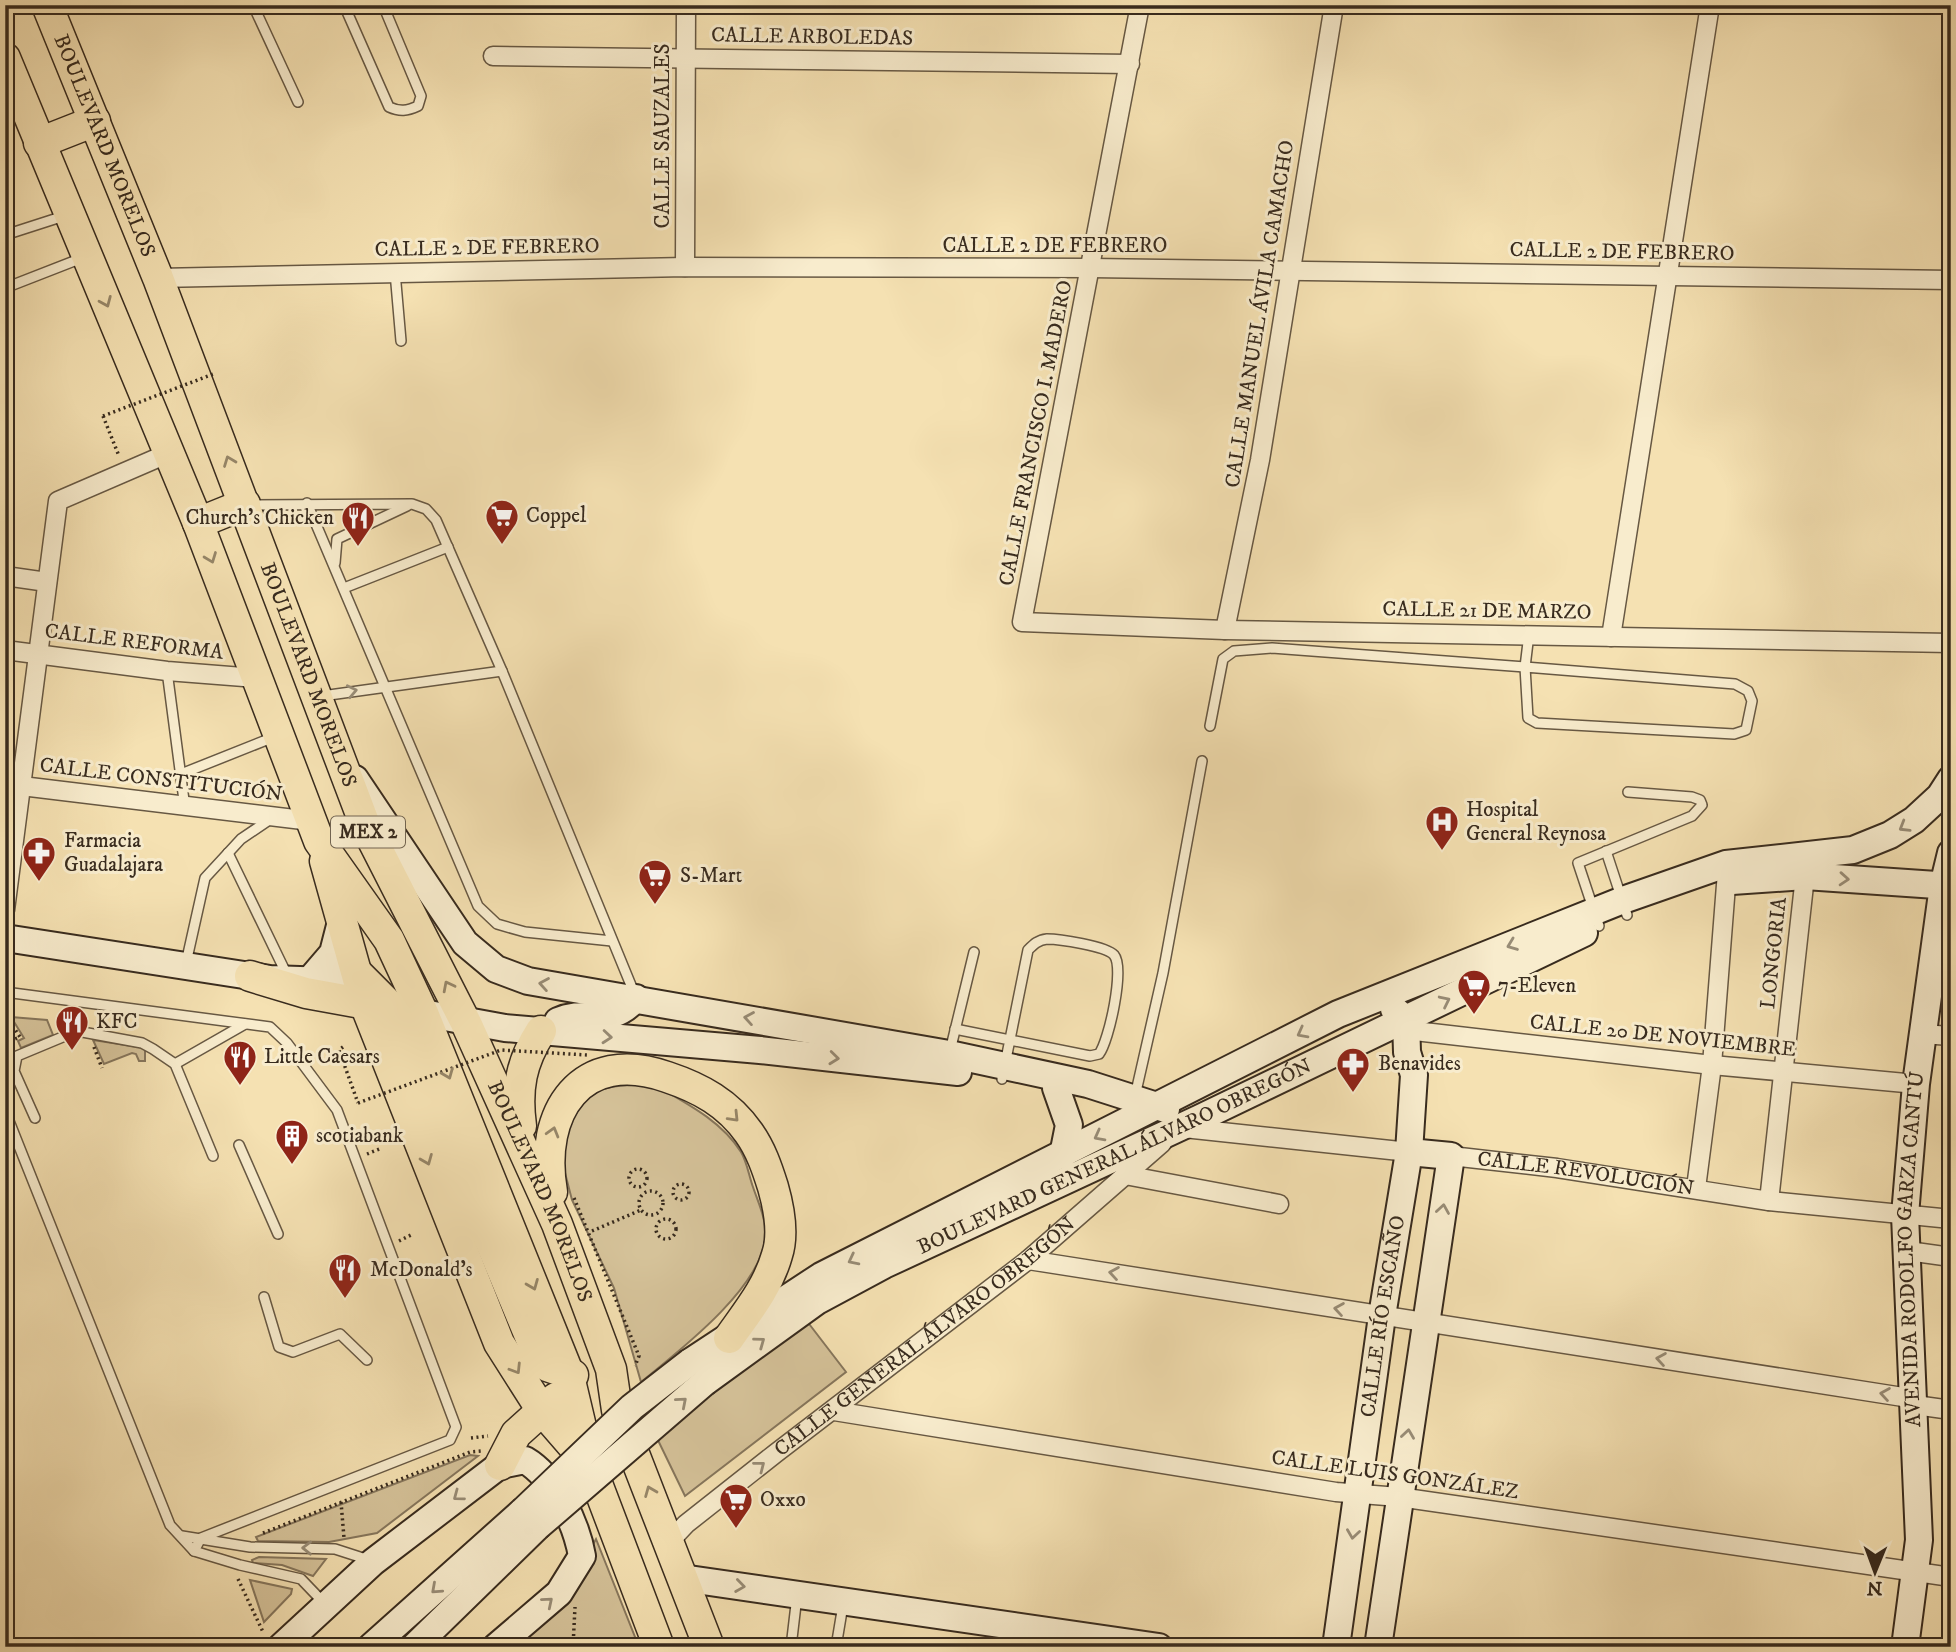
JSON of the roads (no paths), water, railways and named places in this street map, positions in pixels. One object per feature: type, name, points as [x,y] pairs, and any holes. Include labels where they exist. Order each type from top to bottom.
[{"type":"main road","name":"BOULEVARD MORELOS","points":[[47,5],[158,278],[344,763],[365,825],[466,1023],[557,1224],[611,1369],[617,1410],[709,1647]]},
{"type":"main road","name":"BOULEVARD MORELOS","points":[[6,61],[198,523],[315,831],[389,940],[423,1013],[568,1372],[590,1465],[659,1647]]},
{"type":"main road","points":[[39,143],[95,121]]},
{"type":"main road","points":[[198,523],[245,504]]},
{"type":"main road","points":[[344,763],[464,943],[496,969],[528,981],[1004,1062],[1199,1126]]},
{"type":"main road","points":[[1808,866],[1890,835],[1914,820],[1940,796],[1951,779]]},
{"type":"main road","points":[[315,831],[357,975],[379,1007],[537,1353],[547,1366],[568,1372],[586,1383],[617,1410]]},
{"type":"main road","name":"AVENIDA RODOLFO GARZA CANTÚ","points":[[1905,1647],[1919,1540],[1905,1215],[1922,1034],[1951,853]]},
{"type":"main road","name":"BOULEVARD GENERAL ÁLVARO OBREGÓN","points":[[697,1372],[729,1338],[821,1276],[1063,1155],[1144,1106],[1380,996],[1727,873],[1808,866],[1947,886]]},
{"type":"main road","points":[[5,938],[250,976],[300,981],[357,975],[389,940],[407,906]]},
{"type":"main road","points":[[300,981],[333,953],[342,918]]},
{"type":"main road","name":"BOULEVARD GENERAL ÁLVARO OBREGÓN","points":[[697,1372],[884,1265],[1199,1126],[1406,1025],[1597,919]]},
{"type":"main road","points":[[250,976],[306,993],[466,1023],[760,1050],[950,1051]]},
{"type":"main road","points":[[1380,996],[1406,1025]]},
{"type":"main road","points":[[526,1154],[518,1088],[530,1048],[541,1031],[567,1017],[625,1011],[636,998]]},
{"type":"main road","points":[[636,998],[657,1015],[730,1034],[760,1050]]},
{"type":"main road","points":[[379,1007],[499,1343],[541,1409],[590,1465]]},
{"type":"main road","name":"CALLE RÍO ESCAÑO","points":[[1336,1647],[1382,1316],[1409,1152],[1414,1074],[1406,1025]]},
{"type":"main road","points":[[1004,1062],[1056,1088],[1144,1106]]},
{"type":"main road","points":[[557,1224],[548,1167],[549,1149],[562,1109],[580,1085],[595,1074],[624,1068],[656,1072],[704,1090],[733,1113],[759,1150],[776,1199],[780,1223],[778,1252],[767,1285],[729,1338]]},
{"type":"main road","points":[[1056,1088],[1069,1125],[1063,1155]]},
{"type":"main road","name":"CALLE REVOLUCIÓN","points":[[1409,1152],[1451,1156]]},
{"type":"main road","name":"CALLE RÍO ESCAÑO","points":[[1378,1647],[1424,1323],[1451,1156]]},
{"type":"main road","points":[[272,1639],[325,1604],[493,1458],[541,1409],[559,1395],[568,1372]]},
{"type":"main road","points":[[371,1647],[530,1519],[697,1372]]},
{"type":"main road","points":[[493,1458],[525,1460],[542,1469],[579,1540],[582,1556],[559,1592],[496,1647]]},
{"type":"main road","points":[[414,1647],[530,1519]]},
{"type":"main road","points":[[682,1578],[1159,1647]]},
{"type":"street","name":"CALLE SAUZALES","points":[[685,267],[686,5]]},
{"type":"street","name":"CALLE FRANCISCO I. MADERO","points":[[1023,622],[1140,5]]},
{"type":"street","name":"CALLE MANUEL ÁVILA CAMACHO","points":[[1225,630],[1260,460],[1334,5]]},
{"type":"street","points":[[1611,637],[1710,5]]},
{"type":"street","name":"CALLE ARBOLEDAS","points":[[494,56],[1130,64]]},
{"type":"street","name":"CALLE 2 DE FEBRERO","points":[[158,278],[685,267],[1091,268],[1951,280]]},
{"type":"street","points":[[5,910],[14,785],[37,654],[58,501],[124,470],[169,453]]},
{"type":"street","points":[[5,576],[47,582]]},
{"type":"street","name":"CALLE 21 DE MARZO","points":[[1023,622],[1225,630],[1951,643]]},
{"type":"street","name":"CALLE REFORMA","points":[[5,650],[167,671],[257,678]]},
{"type":"street","name":"CALLE CONSTITUCIÓN","points":[[14,785],[273,817],[315,831]]},
{"type":"street","name":"LONGORIA","points":[[1769,1201],[1808,866]]},
{"type":"street","points":[[1696,1188],[1712,1065],[1727,873]]},
{"type":"street","name":"CALLE 20 DE NOVIEMBRE","points":[[1406,1025],[1712,1065],[1916,1084]]},
{"type":"street","points":[[1922,1034],[1951,1036]]},
{"type":"street","name":"CALLE REVOLUCIÓN","points":[[1199,1126],[1409,1152]]},
{"type":"street","name":"CALLE GENERAL ÁLVARO OBREGÓN","points":[[670,1541],[726,1492],[1028,1260],[1125,1175],[1199,1126]]},
{"type":"street","name":"CALLE REVOLUCIÓN","points":[[1451,1156],[1696,1188],[1769,1201],[1951,1219]]},
{"type":"street","points":[[1125,1175],[1279,1204]]},
{"type":"street","points":[[1908,1251],[1951,1256]]},
{"type":"street","points":[[1028,1260],[1903,1397],[1915,1405],[1951,1410]]},
{"type":"street","name":"CALLE LUIS GONZÁLEZ","points":[[834,1411],[1336,1492],[1399,1497],[1951,1577]]},
{"type":"lane","points":[[253,5],[298,102]]},
{"type":"lane","points":[[344,5],[389,107],[398,111],[408,110],[418,106],[421,96],[383,5]]},
{"type":"lane","points":[[5,235],[69,214]]},
{"type":"lane","points":[[5,288],[87,256]]},
{"type":"lane","points":[[395,272],[401,341]]},
{"type":"lane","points":[[307,503],[478,906],[498,924],[525,932],[612,941]]},
{"type":"lane","points":[[245,504],[412,504],[426,509],[436,520],[502,671],[636,998]]},
{"type":"lane","points":[[334,566],[337,539],[412,504]]},
{"type":"lane","points":[[344,588],[447,547]]},
{"type":"lane","points":[[1210,726],[1223,659],[1234,650],[1272,649],[1525,667],[1735,684],[1748,691],[1751,715],[1746,730],[1734,734],[1537,723],[1528,718],[1526,710],[1525,667],[1529,634]]},
{"type":"lane","points":[[167,671],[186,808]]},
{"type":"lane","points":[[317,696],[502,671]]},
{"type":"lane","points":[[181,774],[280,735]]},
{"type":"lane","points":[[1144,1106],[1163,973],[1202,761]]},
{"type":"lane","points":[[1597,919],[1578,863],[1692,816],[1702,805],[1700,800],[1692,797],[1628,792]]},
{"type":"lane","points":[[185,966],[202,884],[247,833],[273,817]]},
{"type":"lane","points":[[1606,851],[1625,907]]},
{"type":"lane","points":[[228,853],[300,981]]},
{"type":"lane","points":[[974,952],[950,1051],[1004,1062],[1099,1054],[1105,1047],[1115,1002],[1119,964],[1114,954],[1100,948],[1047,939],[1036,942],[1028,950],[1004,1062]]},
{"type":"lane","points":[[5,992],[271,1027],[287,1043],[337,1110],[456,1427],[450,1440],[201,1538],[194,1551]]},
{"type":"lane","points":[[175,1064],[245,1024]]},
{"type":"lane","points":[[35,1118],[14,1071],[14,1060],[17,1056],[77,1031],[142,1043],[175,1064],[213,1156]]},
{"type":"lane","points":[[5,1111],[51,1220],[162,1510],[194,1551],[302,1579],[325,1604]]},
{"type":"lane","points":[[239,1145],[278,1234]]},
{"type":"lane","points":[[264,1297],[279,1347],[293,1352],[340,1334],[367,1360]]},
{"type":"lane","points":[[181,1536],[250,1547],[335,1549],[373,1562]]},
{"type":"lane","points":[[791,1647],[798,1593]]},
{"type":"lane","points":[[836,1647],[843,1600]]},
{"type":"place","name":"Coppel","points":[[502,546]]},
{"type":"place","name":"Church's Chicken","points":[[358,548]]},
{"type":"place","name":"Hospital General Reynosa","points":[[1442,852]]},
{"type":"place","name":"Farmacia Guadalajara","points":[[39,883]]},
{"type":"place","name":"S-Mart","points":[[655,906]]},
{"type":"place","name":"7-Eleven","points":[[1474,1016]]},
{"type":"place","name":"KFC","points":[[72,1052]]},
{"type":"place","name":"Little Caesars","points":[[240,1087]]},
{"type":"place","name":"Benavides","points":[[1353,1094]]},
{"type":"place","name":"scotiabank","points":[[292,1166]]},
{"type":"place","name":"McDonald's","points":[[345,1300]]},
{"type":"place","name":"Oxxo","points":[[736,1530]]}]
